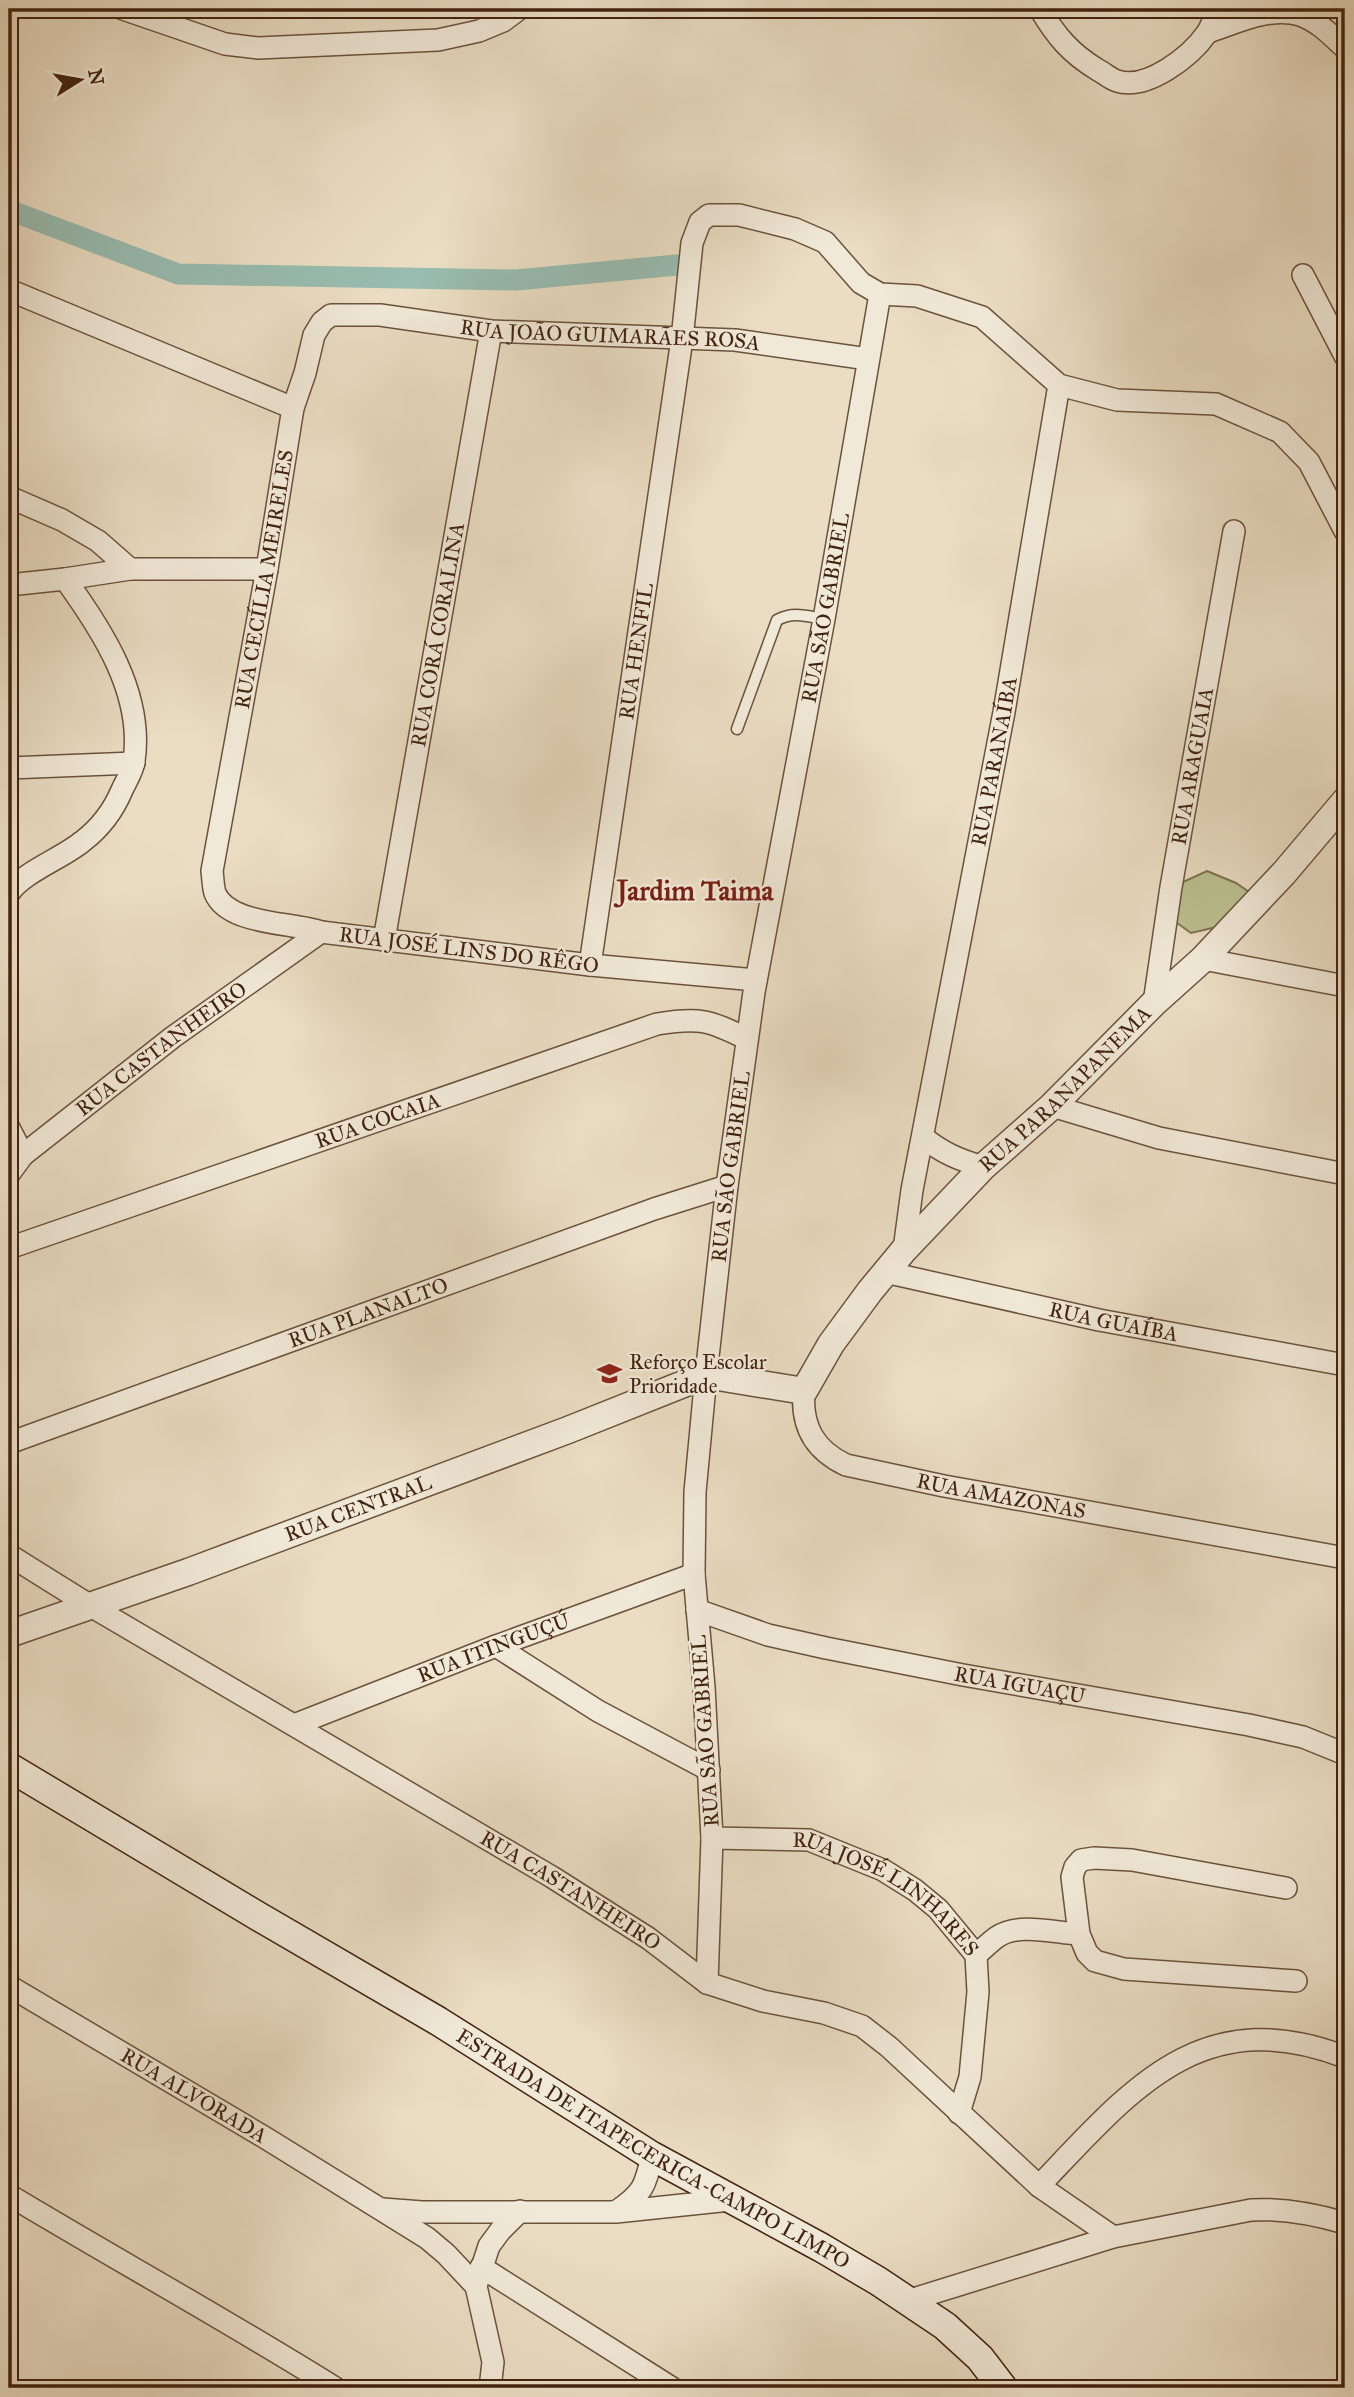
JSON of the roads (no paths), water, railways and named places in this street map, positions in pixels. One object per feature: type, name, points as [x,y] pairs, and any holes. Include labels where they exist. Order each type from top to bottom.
[{"type":"main road","name":"ESTRADA DE ITAPECERICA-CAMPO LIMPO","points":[[9,1767],[438,2021],[652,2156],[822,2248],[907,2301],[945,2326],[980,2358],[1003,2388]]},
{"type":"street","points":[[123,9],[225,44],[258,48],[438,40],[479,31],[503,21],[519,9]]},
{"type":"street","points":[[1040,9],[1057,37],[1081,60],[1117,81],[1134,83],[1155,76],[1189,54],[1208,32],[1218,9]]},
{"type":"street","points":[[1208,32],[1261,15],[1300,15],[1323,28],[1345,48]]},
{"type":"street","name":"RUA HENFIL","points":[[590,965],[682,339],[692,243],[700,222],[709,215],[739,215],[795,229],[825,242],[861,283],[880,294]]},
{"type":"street","points":[[1303,275],[1345,356]]},
{"type":"street","points":[[9,290],[293,408]]},
{"type":"street","points":[[880,294],[917,296],[982,317],[1059,385],[1117,400],[1216,404],[1280,432],[1309,462],[1345,531]]},
{"type":"street","name":"RUA SÃO GABRIEL","points":[[707,1983],[712,1838],[704,1687],[694,1574],[695,1492],[706,1375],[727,1186],[756,980],[824,619],[880,294]]},
{"type":"street","name":"RUA CECÍLIA MEIRELES","points":[[212,871],[267,569],[293,408],[306,373],[314,335],[322,322],[331,315],[351,315]]},
{"type":"street","name":"RUA JOÃO GUIMARÃES ROSA","points":[[351,315],[380,316],[491,331],[735,340],[868,359]]},
{"type":"street","name":"RUA CORÁ CORALINA","points":[[384,940],[491,331]]},
{"type":"street","name":"RUA PARANAÍBA","points":[[904,1250],[912,1190],[1004,712],[1059,385]]},
{"type":"street","points":[[9,497],[62,520],[98,541],[130,569]]},
{"type":"street","name":"RUA ARAGUAIA","points":[[1154,1003],[1171,887],[1234,531]]},
{"type":"street","points":[[9,585],[130,569],[267,569]]},
{"type":"street","points":[[9,894],[43,866],[84,841],[114,808],[134,763],[135,729],[128,692],[116,661],[89,612],[65,579]]},
{"type":"street","points":[[9,768],[134,763]]},
{"type":"street","name":"RUA PARANAPANEMA","points":[[804,1391],[831,1344],[904,1250],[983,1167],[1052,1106],[1154,1003],[1203,959],[1343,805]]},
{"type":"street","name":"RUA JOSÉ LINS DO RÊGO","points":[[212,871],[215,893],[226,908],[244,916],[321,932],[590,965],[756,980]]},
{"type":"street","name":"RUA CASTANHEIRO","points":[[9,1174],[23,1155],[173,1037],[321,932]]},
{"type":"street","points":[[1203,959],[1345,986]]},
{"type":"street","name":"RUA COCAIA","points":[[9,1248],[657,1024],[685,1019],[705,1020],[747,1040]]},
{"type":"street","points":[[1052,1106],[1159,1138],[1345,1174]]},
{"type":"street","points":[[9,1128],[23,1155]]},
{"type":"street","points":[[923,1137],[947,1154],[983,1167]]},
{"type":"street","name":"RUA PLANALTO","points":[[9,1443],[654,1209],[727,1186]]},
{"type":"street","name":"RUA GUAÍBA","points":[[885,1272],[1099,1320],[1345,1365]]},
{"type":"street","points":[[706,1375],[804,1391]]},
{"type":"street","name":"RUA CENTRAL","points":[[9,1634],[188,1572],[568,1430],[706,1375]]},
{"type":"street","name":"RUA AMAZONAS","points":[[804,1391],[803,1408],[807,1426],[819,1446],[832,1459],[846,1465],[944,1486],[1345,1558]]},
{"type":"street","name":"RUA CASTANHEIRO","points":[[9,1555],[89,1605],[552,1877],[648,1938],[707,1983],[763,2001],[824,2013],[862,2026],[1039,2186],[1113,2237]]},
{"type":"street","name":"RUA ITINGUÇÚ","points":[[294,1725],[496,1646],[694,1574]]},
{"type":"street","name":"RUA IGUAÇU","points":[[696,1610],[768,1635],[826,1648],[1017,1685],[1249,1725],[1303,1737],[1345,1754]]},
{"type":"street","points":[[496,1646],[598,1711],[709,1770]]},
{"type":"street","name":"RUA JOSÉ LINHARES","points":[[712,1838],[809,1840],[883,1870],[915,1890],[937,1909],[976,1955],[978,1992],[970,2077],[959,2113]]},
{"type":"street","points":[[1286,1888],[1132,1860],[1094,1858],[1081,1860],[1072,1877],[1079,1934],[1087,1953],[1106,1966],[1296,1981]]},
{"type":"street","points":[[976,1955],[999,1936],[1013,1931],[1079,1934]]},
{"type":"street","name":"RUA ALVORADA","points":[[9,1986],[264,2137],[427,2238],[479,2277],[672,2388]]},
{"type":"street","points":[[1039,2186],[1121,2101],[1154,2074],[1188,2056],[1221,2045],[1261,2039],[1318,2046],[1345,2057]]},
{"type":"street","points":[[615,2212],[637,2197],[647,2180],[652,2156]]},
{"type":"street","points":[[9,2195],[233,2325],[335,2388]]},
{"type":"street","name":"RUA ALVORADA","points":[[379,2209],[422,2212],[615,2212],[730,2200]]},
{"type":"street","points":[[907,2301],[1113,2237],[1251,2210],[1272,2209],[1345,2223]]},
{"type":"street","points":[[490,2388],[493,2362],[479,2277],[489,2246],[520,2211]]},
{"type":"lane","points":[[737,729],[777,620],[786,615],[799,614],[824,619]]},
{"type":"waterway","points":[[9,210],[178,274],[516,280],[677,265]]},
{"type":"place","name":"Reforço Escolar Prioridade","points":[[609,1374]]},
{"type":"district","name":"Jardim Taima","points":[[695,890]]}]
